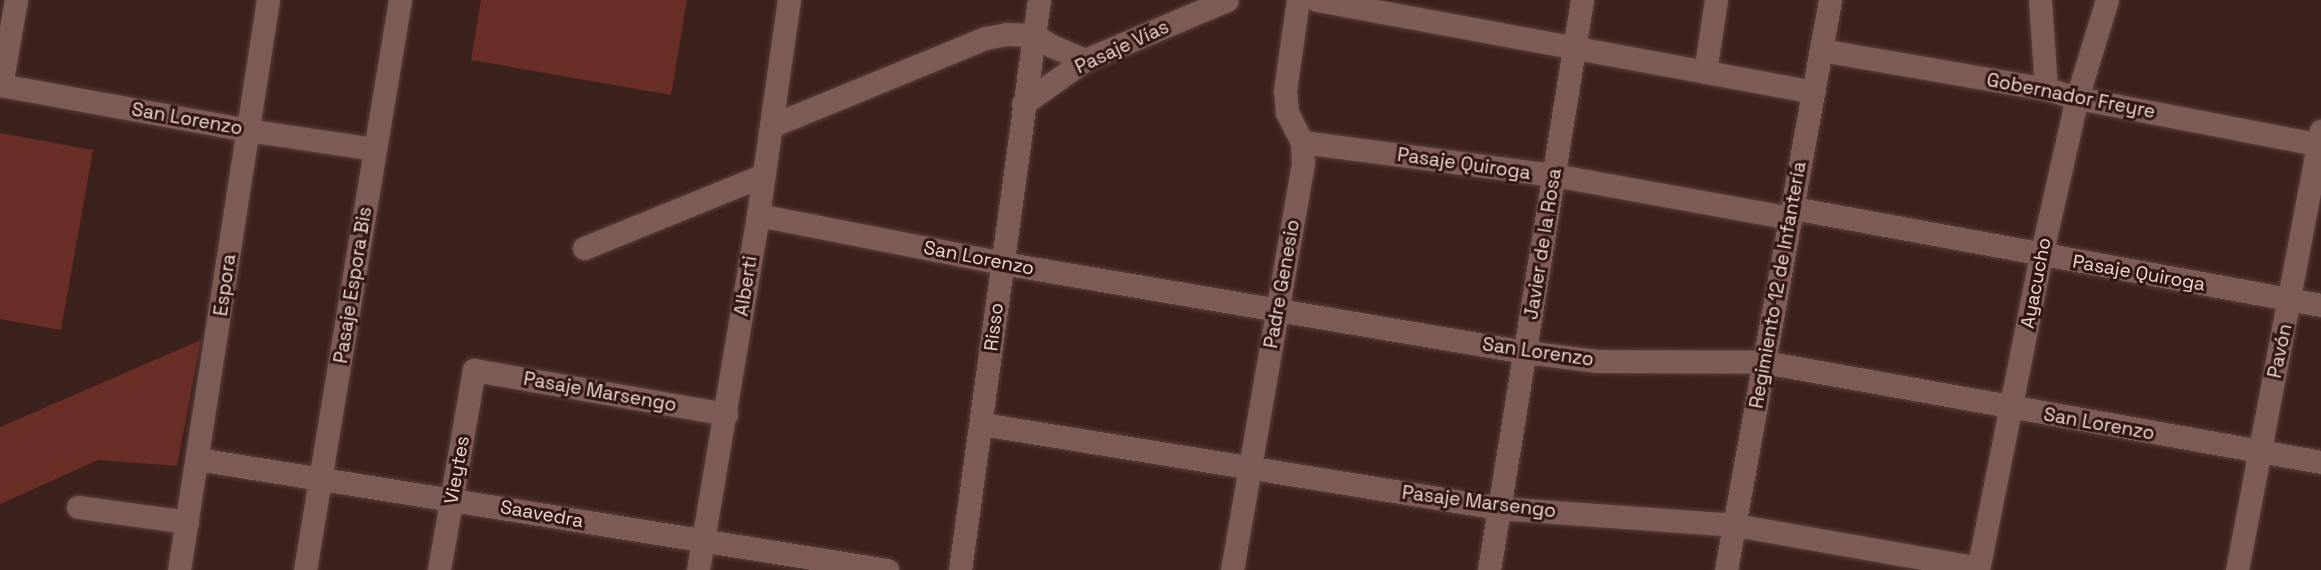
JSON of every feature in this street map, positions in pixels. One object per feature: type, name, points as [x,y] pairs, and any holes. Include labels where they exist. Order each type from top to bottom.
[{"type":"street","points":[[1,85],[16,0]]},
{"type":"street","name":"Espora","points":[[179,570],[211,381],[268,0]]},
{"type":"street","name":"Pasaje Espora Bis","points":[[305,570],[400,0]]},
{"type":"street","name":"Alberti","points":[[698,570],[758,215],[789,0]]},
{"type":"street","name":"Risso","points":[[960,570],[1039,0]]},
{"type":"street","name":"Pasaje Vías","points":[[1023,104],[1085,60],[1227,0]]},
{"type":"street","name":"Padre Genesio","points":[[1232,570],[1303,164],[1302,142],[1287,112],[1285,90],[1298,0]]},
{"type":"street","points":[[1317,0],[1814,92]]},
{"type":"street","name":"Javier de la Rosa","points":[[1489,570],[1581,0]]},
{"type":"street","points":[[1705,72],[1716,0]]},
{"type":"street","name":"Regimiento 12 de Infantería","points":[[1726,570],[1830,0]]},
{"type":"street","points":[[2040,0],[2046,89]]},
{"type":"street","name":"Ayacucho","points":[[1978,569],[2041,256],[2077,98],[2107,0]]},
{"type":"street","points":[[771,126],[986,38],[1006,34],[1033,35],[1085,60]]},
{"type":"street","name":"Gobernador Freyre","points":[[1821,50],[2320,140]]},
{"type":"street","name":"San Lorenzo","points":[[1,85],[247,130],[374,149]]},
{"type":"street","name":"Pavón","points":[[2236,570],[2291,300],[2320,140]]},
{"type":"street","name":"Pasaje Quiroga","points":[[1302,142],[1554,176],[1792,213],[2321,304]]},
{"type":"street","points":[[584,248],[764,175]]},
{"type":"street","name":"San Lorenzo","points":[[758,215],[1002,263],[1525,352],[1597,361],[1764,362],[2321,462]]},
{"type":"street","name":"Pasaje Marsengo","points":[[474,370],[726,414]]},
{"type":"street","name":"Vieytes","points":[[439,570],[474,370]]},
{"type":"street","name":"Pasaje Marsengo","points":[[982,424],[1499,508],[1735,525],[1978,569]]},
{"type":"street","name":"Saavedra","points":[[197,459],[887,570]]},
{"type":"street","points":[[78,507],[187,522]]},
{"type":"shaded area","points":[[481,0],[687,0],[671,95],[471,60]]},
{"type":"shaded area","points":[[0,133],[93,150],[61,330],[0,319]]},
{"type":"shaded area","points":[[201,340],[177,466],[98,460],[0,504],[0,427]]}]
